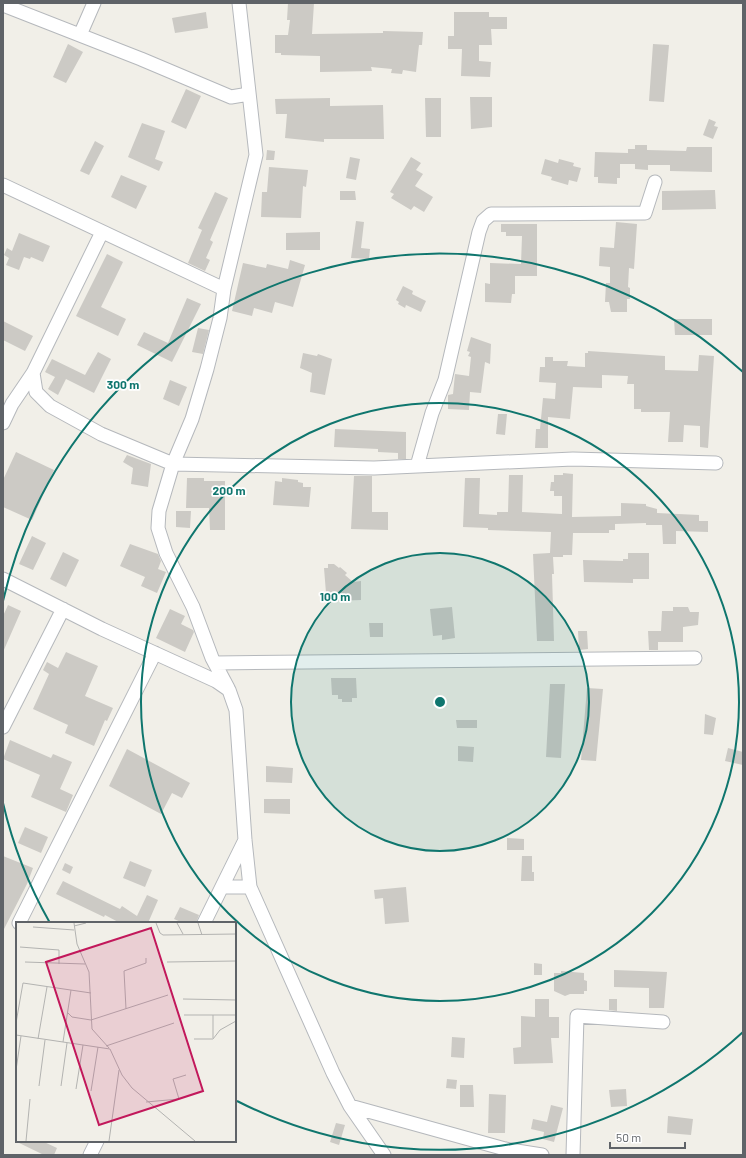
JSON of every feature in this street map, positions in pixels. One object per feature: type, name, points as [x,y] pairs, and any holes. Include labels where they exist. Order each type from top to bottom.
[{"type":"street","points":[[80,35],[94,3]]},
{"type":"street","points":[[239,3],[256,155],[224,289],[220,318],[207,369],[192,419],[173,464],[159,511],[158,528],[166,553],[193,607],[215,663],[229,690],[236,710],[245,840],[250,887],[294,990],[350,1106],[384,1155]]},
{"type":"street","points":[[3,5],[80,35],[231,98],[249,94]]},
{"type":"street","points":[[417,466],[432,413],[445,380],[479,232],[483,221],[491,214],[646,213],[655,182]]},
{"type":"street","points":[[3,185],[224,289]]},
{"type":"street","points":[[3,423],[12,404],[33,373],[102,232]]},
{"type":"street","points":[[33,373],[36,392],[50,406],[101,434],[173,464],[374,468],[573,459],[716,463]]},
{"type":"street","points":[[12,404],[21,398],[40,396]]},
{"type":"street","points":[[3,579],[102,629],[216,681],[229,690]]},
{"type":"street","points":[[3,727],[63,608]]},
{"type":"street","points":[[18,922],[155,653]]},
{"type":"street","points":[[215,663],[695,658]]},
{"type":"street","points":[[204,922],[245,840]]},
{"type":"street","points":[[222,886],[250,887]]},
{"type":"street","points":[[573,1155],[577,1016],[663,1022]]},
{"type":"street","points":[[350,1106],[505,1149],[542,1155]]},
{"type":"street","points":[[90,1155],[96,1142]]},
{"type":"building","points":[[288,3],[314,3],[312,34],[383,33],[383,31],[423,32],[422,45],[419,45],[416,72],[403,70],[402,74],[391,73],[392,69],[371,67],[372,71],[320,72],[320,56],[281,55],[281,53],[275,53],[275,35],[288,35],[290,20],[287,20]]},
{"type":"building","points":[[206,12],[208,28],[175,33],[172,18]]},
{"type":"building","points":[[454,12],[489,12],[489,17],[507,17],[507,29],[491,29],[492,45],[479,45],[479,61],[491,62],[490,77],[461,76],[462,49],[448,49],[448,36],[454,36]]},
{"type":"building","points":[[68,44],[83,52],[66,83],[53,77]]},
{"type":"building","points":[[653,44],[669,45],[664,102],[649,101]]},
{"type":"building","points":[[186,89],[201,96],[186,129],[171,122]]},
{"type":"building","points":[[470,97],[492,97],[492,127],[471,129]]},
{"type":"building","points":[[330,98],[330,106],[383,105],[384,139],[324,139],[324,142],[285,138],[287,114],[276,114],[275,99]]},
{"type":"building","points":[[425,98],[441,98],[441,137],[426,137]]},
{"type":"building","points":[[709,119],[716,122],[714,126],[718,127],[713,139],[703,135]]},
{"type":"building","points":[[142,123],[165,131],[155,159],[163,162],[159,171],[128,157]]},
{"type":"building","points":[[95,141],[104,146],[89,175],[80,171]]},
{"type":"building","points":[[635,145],[647,145],[647,150],[686,151],[687,147],[712,147],[712,172],[670,171],[670,165],[648,165],[648,170],[635,169],[635,164],[620,164],[620,178],[617,178],[617,184],[598,183],[598,177],[594,177],[595,152],[628,153],[628,149],[635,149]]},
{"type":"building","points":[[267,150],[275,151],[274,160],[266,160]]},
{"type":"building","points":[[350,157],[360,159],[356,180],[346,178]]},
{"type":"building","points":[[411,157],[421,163],[416,170],[423,174],[415,186],[433,197],[424,212],[414,206],[411,210],[391,198],[394,194],[390,192]]},
{"type":"building","points":[[545,159],[558,163],[559,159],[574,163],[573,166],[581,168],[577,182],[569,180],[568,185],[551,180],[552,177],[541,174]]},
{"type":"building","points":[[269,167],[308,170],[306,187],[303,186],[301,218],[261,217],[262,192],[267,192]]},
{"type":"building","points":[[121,175],[147,186],[136,209],[111,197]]},
{"type":"building","points":[[715,190],[716,209],[662,210],[662,191]]},
{"type":"building","points":[[340,191],[355,191],[356,200],[340,200]]},
{"type":"building","points":[[215,192],[228,198],[210,240],[213,242],[206,258],[210,260],[205,271],[188,263],[202,230],[198,228]]},
{"type":"building","points":[[356,221],[364,222],[361,248],[370,249],[369,259],[351,258]]},
{"type":"building","points":[[616,222],[637,224],[634,269],[629,268],[628,287],[630,288],[630,299],[627,299],[627,312],[611,312],[609,302],[605,302],[606,283],[610,283],[610,267],[599,266],[600,247],[614,248]]},
{"type":"building","points":[[501,224],[537,224],[537,276],[515,276],[515,294],[512,294],[511,303],[485,302],[485,283],[490,284],[490,263],[521,264],[522,236],[506,236],[506,232],[501,232]]},
{"type":"building","points":[[320,232],[320,250],[286,250],[286,233]]},
{"type":"building","points":[[19,233],[50,246],[43,262],[31,257],[30,259],[24,257],[19,270],[6,265],[9,258],[4,255],[7,248],[12,251]]},
{"type":"building","points":[[107,254],[123,262],[101,307],[126,319],[118,336],[76,316]]},
{"type":"building","points":[[290,260],[305,265],[293,307],[275,302],[272,313],[254,308],[252,316],[232,311],[243,263],[266,268],[267,264],[288,269]]},
{"type":"building","points":[[403,286],[413,291],[412,294],[426,301],[421,312],[406,305],[405,308],[398,304],[399,302],[396,300]]},
{"type":"building","points":[[187,298],[201,304],[172,362],[137,345],[144,332],[168,343]]},
{"type":"building","points":[[674,319],[712,319],[712,335],[675,335]]},
{"type":"building","points":[[3,321],[33,336],[25,351],[3,340]]},
{"type":"building","points":[[198,328],[209,330],[203,354],[192,352]]},
{"type":"building","points":[[471,337],[491,344],[490,364],[485,362],[481,393],[470,392],[469,410],[448,409],[448,395],[453,394],[455,374],[469,376],[471,357],[468,356],[470,352],[467,351]]},
{"type":"building","points":[[588,351],[665,356],[665,370],[698,371],[699,355],[714,356],[708,448],[700,447],[700,426],[684,425],[683,442],[668,442],[670,412],[641,412],[641,409],[634,409],[634,384],[627,384],[628,376],[602,375],[602,388],[573,387],[570,419],[548,417],[548,448],[535,448],[536,429],[540,429],[543,398],[555,399],[556,383],[539,382],[540,367],[545,367],[545,357],[553,357],[553,361],[568,361],[567,366],[585,367],[585,353],[588,353]]},
{"type":"building","points":[[98,352],[111,359],[94,393],[66,379],[58,395],[48,389],[55,377],[45,372],[52,359],[85,375]]},
{"type":"building","points":[[303,353],[317,356],[318,354],[332,359],[325,395],[310,392],[312,373],[300,368]]},
{"type":"building","points":[[170,380],[187,387],[179,406],[163,399]]},
{"type":"building","points":[[498,414],[507,414],[505,435],[496,434]]},
{"type":"building","points":[[335,429],[406,432],[406,459],[398,459],[398,453],[378,452],[378,449],[334,447]]},
{"type":"building","points":[[16,452],[54,470],[32,520],[3,507],[3,480]]},
{"type":"building","points":[[127,455],[151,464],[148,487],[131,484],[133,468],[123,462]]},
{"type":"building","points":[[563,473],[573,474],[572,517],[621,516],[621,503],[646,504],[646,506],[657,509],[657,513],[699,515],[699,521],[708,521],[708,532],[676,531],[676,544],[663,544],[662,525],[646,525],[646,523],[615,524],[615,530],[609,530],[609,533],[573,533],[572,555],[553,557],[554,574],[552,574],[554,641],[537,641],[533,554],[550,553],[551,532],[488,530],[488,528],[463,527],[465,478],[480,478],[479,514],[497,515],[497,512],[508,512],[509,475],[523,475],[522,512],[562,514],[562,496],[554,496],[554,491],[550,491],[551,482],[554,482],[554,475],[563,475]]},
{"type":"building","points":[[354,476],[372,476],[372,512],[388,512],[388,530],[351,529]]},
{"type":"building","points":[[187,478],[204,478],[204,481],[225,481],[225,530],[210,530],[209,508],[186,508]]},
{"type":"building","points":[[282,478],[298,480],[298,482],[303,483],[303,487],[311,487],[309,507],[273,505],[275,481],[282,482]]},
{"type":"building","points":[[176,511],[191,511],[190,528],[176,527]]},
{"type":"building","points":[[32,536],[46,543],[33,570],[19,564]]},
{"type":"building","points":[[130,544],[158,554],[161,561],[158,569],[166,572],[157,593],[141,586],[145,577],[120,566]]},
{"type":"building","points":[[63,552],[79,560],[66,587],[50,579]]},
{"type":"building","points":[[628,553],[649,553],[649,579],[633,579],[633,583],[584,582],[583,560],[623,561],[623,559],[628,559]]},
{"type":"building","points":[[328,564],[334,564],[339,568],[340,567],[347,573],[345,575],[353,582],[361,581],[361,600],[335,601],[335,593],[326,593],[324,568],[328,568]]},
{"type":"building","points":[[8,605],[21,611],[3,652],[3,616]]},
{"type":"building","points":[[452,607],[455,638],[442,640],[442,635],[433,636],[430,609]]},
{"type":"building","points":[[673,607],[688,607],[690,612],[699,612],[698,625],[683,627],[683,642],[658,642],[658,650],[649,650],[648,631],[661,631],[662,611],[673,611]]},
{"type":"building","points":[[170,609],[185,616],[181,624],[194,632],[185,652],[156,638]]},
{"type":"building","points":[[369,623],[383,623],[383,637],[370,637]]},
{"type":"building","points":[[578,631],[587,631],[588,649],[579,650]]},
{"type":"building","points":[[66,652],[98,666],[85,696],[113,708],[107,721],[105,720],[94,746],[65,733],[68,725],[33,709],[49,674],[43,670],[47,662],[58,668]]},
{"type":"building","points":[[331,678],[356,678],[357,698],[352,698],[352,702],[342,702],[342,699],[338,699],[338,695],[332,695]]},
{"type":"building","points":[[550,684],[565,684],[561,758],[546,757]]},
{"type":"building","points":[[587,688],[603,689],[596,761],[581,760]]},
{"type":"building","points":[[705,714],[716,718],[713,735],[704,734]]},
{"type":"building","points":[[456,720],[477,720],[477,728],[457,728]]},
{"type":"building","points":[[10,740],[51,758],[53,754],[72,762],[60,789],[73,795],[66,812],[31,797],[40,775],[3,759]]},
{"type":"building","points":[[458,746],[474,747],[473,762],[458,761]]},
{"type":"building","points":[[728,748],[743,752],[743,765],[725,761]]},
{"type":"building","points":[[127,749],[190,783],[182,798],[172,793],[161,814],[109,786]]},
{"type":"building","points":[[266,766],[293,768],[292,783],[266,782]]},
{"type":"building","points":[[264,799],[290,799],[290,814],[264,813]]},
{"type":"building","points":[[25,827],[48,837],[41,853],[18,843]]},
{"type":"building","points":[[507,838],[524,839],[524,850],[507,850]]},
{"type":"building","points":[[3,856],[33,868],[27,884],[3,931]]},
{"type":"building","points":[[522,856],[532,856],[532,872],[534,872],[534,881],[521,881]]},
{"type":"building","points":[[130,861],[152,870],[145,887],[123,878]]},
{"type":"building","points":[[65,863],[73,867],[70,874],[62,870]]},
{"type":"building","points":[[63,881],[120,909],[122,906],[137,916],[147,895],[158,900],[148,922],[118,922],[105,915],[104,917],[56,894]]},
{"type":"building","points":[[406,887],[409,922],[385,924],[383,898],[375,899],[374,890]]},
{"type":"building","points":[[180,907],[199,915],[196,922],[181,922],[174,919]]},
{"type":"building","points":[[534,963],[542,964],[542,975],[534,975]]},
{"type":"building","points":[[614,970],[667,972],[664,1008],[649,1008],[649,988],[614,987]]},
{"type":"building","points":[[561,971],[584,973],[584,980],[587,981],[587,991],[584,991],[584,994],[570,994],[565,996],[554,991],[554,973],[561,973]]},
{"type":"building","points":[[535,999],[549,999],[549,1017],[559,1017],[559,1038],[551,1038],[553,1063],[514,1064],[513,1048],[521,1047],[521,1016],[535,1017]]},
{"type":"building","points":[[609,999],[617,999],[617,1011],[609,1010]]},
{"type":"building","points":[[452,1037],[465,1038],[464,1058],[451,1057]]},
{"type":"building","points":[[447,1079],[457,1080],[456,1089],[446,1088]]},
{"type":"building","points":[[460,1085],[473,1085],[474,1107],[460,1107]]},
{"type":"building","points":[[626,1089],[627,1106],[611,1107],[609,1090]]},
{"type":"building","points":[[489,1094],[506,1095],[505,1133],[488,1133]]},
{"type":"building","points":[[551,1105],[563,1108],[554,1142],[543,1139],[544,1132],[531,1129],[533,1119],[547,1122]]},
{"type":"building","points":[[668,1116],[693,1119],[691,1135],[667,1133]]},
{"type":"building","points":[[336,1123],[345,1125],[339,1145],[330,1142]]},
{"type":"building","points":[[17,1142],[44,1142],[57,1148],[54,1155],[44,1155]]}]
